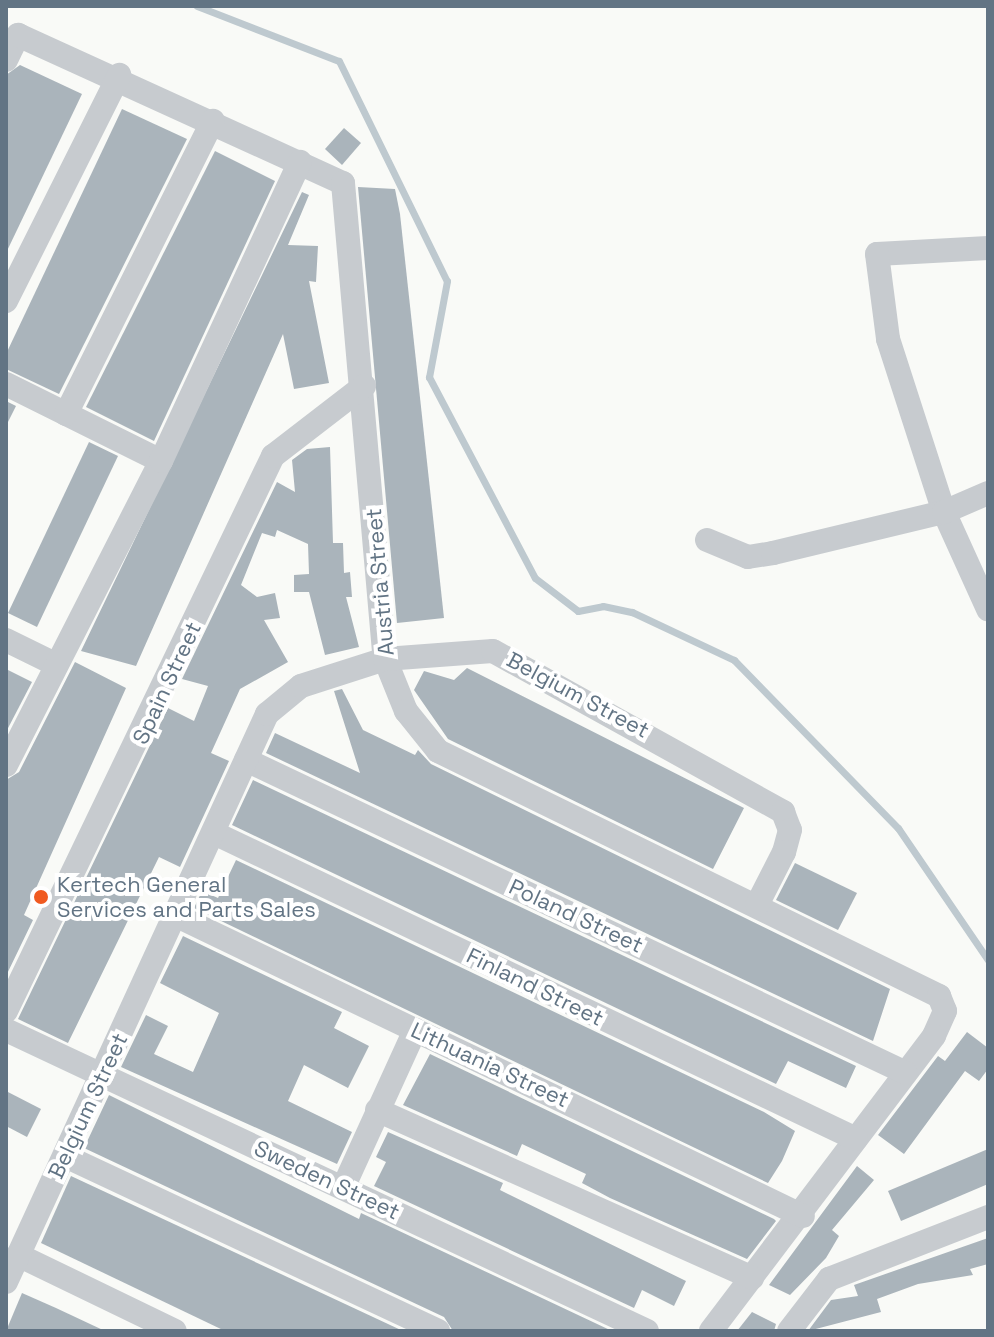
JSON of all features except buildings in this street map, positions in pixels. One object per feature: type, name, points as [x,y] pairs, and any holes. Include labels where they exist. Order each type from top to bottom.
[{"type":"street","name":"Austria Street","points":[[6,60],[18,35],[119,75],[343,183],[364,386],[385,659],[406,711],[438,751],[939,996],[945,1011],[906,1073]]},
{"type":"street","points":[[6,301],[119,75]]},
{"type":"street","points":[[66,414],[213,121]]},
{"type":"street","points":[[6,765],[161,461],[300,162]]},
{"type":"street","points":[[988,248],[877,254],[888,339],[944,512],[988,609]]},
{"type":"street","points":[[6,384],[161,461]]},
{"type":"street","name":"Spain Street","points":[[6,1011],[273,456],[364,386]]},
{"type":"street","points":[[707,540],[748,557],[944,512],[988,493]]},
{"type":"street","points":[[6,640],[55,664]]},
{"type":"street","name":"Belgium Street","points":[[6,1282],[177,916],[246,760],[283,697],[344,668],[385,659],[493,651],[783,812],[787,841],[757,905]]},
{"type":"street","name":"Poland Street","points":[[246,760],[906,1073]]},
{"type":"street","name":"Finland Street","points":[[214,833],[856,1139]]},
{"type":"street","name":"Lithuania Street","points":[[177,916],[803,1216]]},
{"type":"street","name":"Sweden Street","points":[[6,1030],[647,1331]]},
{"type":"street","points":[[343,1188],[415,1030]]},
{"type":"street","points":[[711,1331],[803,1216],[906,1073]]},
{"type":"street","points":[[377,1110],[752,1278]]},
{"type":"street","points":[[65,1156],[438,1331]]},
{"type":"street","points":[[789,1331],[829,1279],[988,1217]]},
{"type":"street","points":[[18,1255],[175,1331]]},
{"type":"waterway","points":[[197,6],[339,61],[447,281],[429,377],[535,578],[578,611],[603,606],[632,612],[734,660],[898,828],[988,960]]},
{"type":"place","name":"Kertech General Services and Parts Sales","points":[[41,897]]}]
